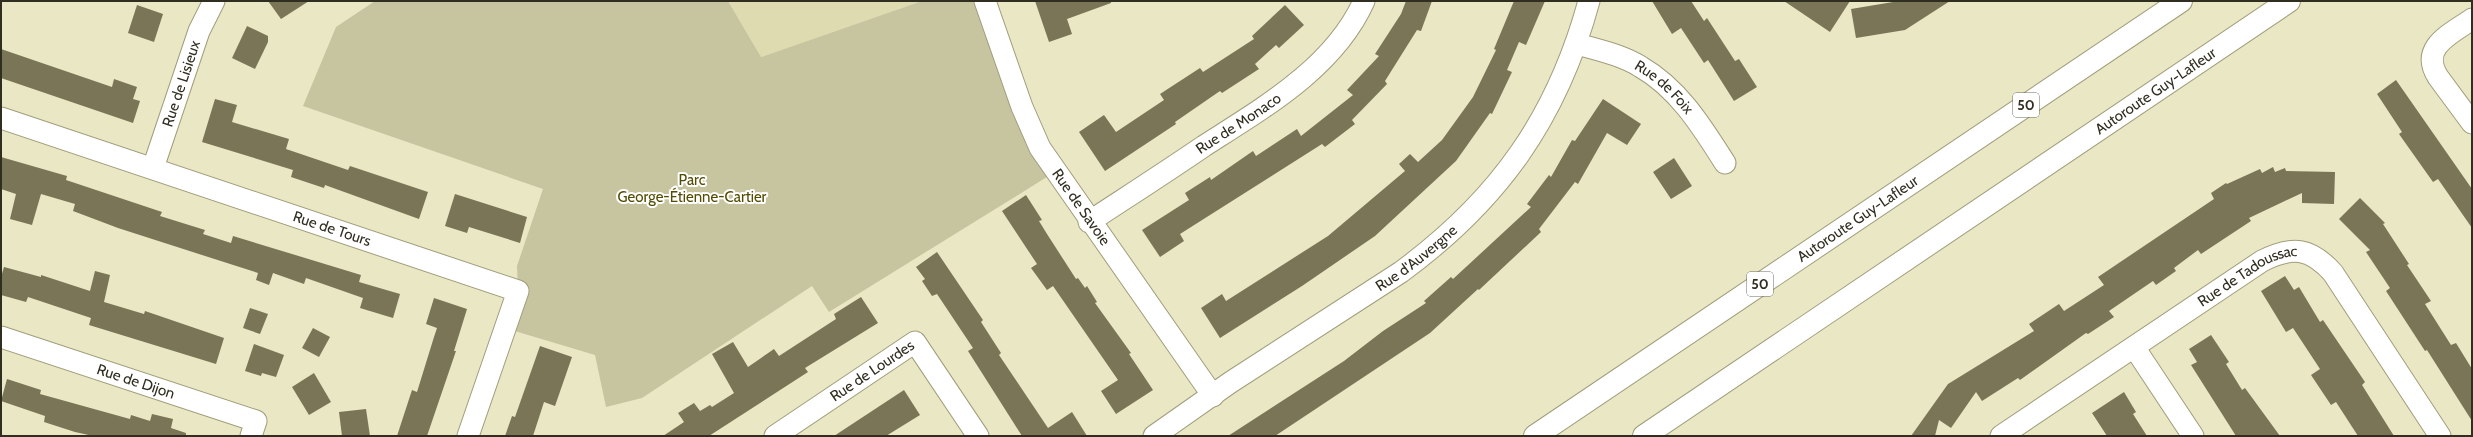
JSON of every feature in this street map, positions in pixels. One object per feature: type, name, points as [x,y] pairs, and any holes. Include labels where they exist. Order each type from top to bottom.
[{"type":"highway","name":"Autoroute Guy-Lafleur","points":[[1535,436],[2181,1]]},
{"type":"highway","name":"Autoroute Guy-Lafleur","points":[[1644,436],[2290,1]]},
{"type":"street","name":"Rue de Lisieux","points":[[153,168],[198,31],[214,1]]},
{"type":"street","name":"Rue de Savoie","points":[[985,1],[1022,107],[1040,148],[1089,222],[1212,396]]},
{"type":"street","name":"Rue de Monaco","points":[[1089,222],[1289,88],[1333,48],[1348,29],[1364,1]]},
{"type":"street","name":"Rue d'Auvergne","points":[[1154,436],[1212,396],[1402,272],[1428,252],[1477,207],[1497,186],[1534,132],[1551,104],[1577,44],[1589,1]]},
{"type":"street","points":[[2472,19],[2437,43],[2432,60],[2433,70],[2472,123]]},
{"type":"street","name":"Rue de Foix","points":[[1577,44],[1626,60],[1641,67],[1658,80],[1690,110],[1725,163]]},
{"type":"street","name":"Rue de Tours","points":[[1,118],[518,291],[468,436]]},
{"type":"street","name":"Rue de Tadoussac","points":[[2001,436],[2262,261],[2276,254],[2302,251],[2314,255],[2333,273],[2440,436]]},
{"type":"street","name":"Rue de Dijon","points":[[1,337],[256,421],[251,436]]},
{"type":"street","name":"Rue de Lourdes","points":[[775,436],[915,342],[978,436]]},
{"type":"street","points":[[2134,347],[2193,436]]},
{"type":"shaded area","points":[[728,1],[922,1],[761,57]]},
{"type":"green space","name":"Parc George-Étienne-Cartier","points":[[375,1],[728,1],[761,57],[922,1],[985,1],[1055,172],[829,312],[812,286],[642,398],[606,407],[595,355],[505,328],[518,291],[517,266],[543,189],[303,106],[336,27]]},
{"type":"building","points":[[268,1],[309,1],[281,19]]},
{"type":"building","points":[[1035,1],[1111,1],[1111,3],[1067,19],[1072,34],[1049,42]]},
{"type":"building","points":[[1406,1],[1432,1],[1421,31],[1417,30],[1385,81],[1387,84],[1352,120],[1355,124],[1325,147],[1322,144],[1180,234],[1184,241],[1160,257],[1142,230],[1189,200],[1185,193],[1210,177],[1211,180],[1253,151],[1256,156],[1297,129],[1301,136],[1353,95],[1347,90],[1379,56],[1375,54],[1401,14]]},
{"type":"building","points":[[1514,1],[1545,1],[1526,45],[1519,42],[1507,70],[1512,72],[1492,114],[1490,113],[1456,161],[1375,236],[1302,286],[1220,338],[1201,308],[1222,294],[1226,301],[1328,236],[1405,171],[1399,164],[1410,154],[1418,162],[1442,140],[1473,97],[1496,50],[1494,49]]},
{"type":"building","points":[[1652,1],[1691,1],[1704,21],[1707,18],[1735,61],[1739,59],[1757,87],[1734,101],[1708,60],[1704,63],[1681,28],[1672,34]]},
{"type":"building","points":[[1784,1],[1850,1],[1830,32]]},
{"type":"building","points":[[1899,1],[1950,1],[1905,30],[1856,38],[1851,9]]},
{"type":"building","points":[[137,5],[163,14],[154,42],[128,33]]},
{"type":"building","points":[[1285,5],[1304,25],[1279,48],[1276,45],[1255,64],[1259,69],[1222,93],[1220,91],[1175,122],[1176,124],[1105,171],[1079,132],[1104,115],[1116,132],[1164,100],[1160,94],[1200,68],[1203,72],[1254,39],[1252,36]]},
{"type":"building","points":[[247,26],[268,36],[268,42],[255,69],[232,58]]},
{"type":"building","points":[[1,49],[112,87],[114,79],[137,87],[133,99],[140,101],[133,123],[1,78]]},
{"type":"building","points":[[2396,80],[2472,189],[2472,228],[2438,179],[2433,182],[2399,134],[2402,132],[2377,94]]},
{"type":"building","points":[[215,99],[237,105],[232,122],[289,139],[286,149],[348,170],[350,166],[428,192],[419,219],[325,185],[324,188],[291,177],[293,170],[202,142]]},
{"type":"building","points":[[1603,99],[1641,124],[1627,145],[1607,133],[1578,184],[1575,182],[1539,229],[1541,232],[1479,290],[1478,289],[1430,333],[1275,436],[1228,436],[1344,361],[1383,331],[1426,303],[1424,301],[1451,277],[1453,279],[1531,207],[1527,204],[1549,175],[1551,177],[1572,140],[1575,141]]},
{"type":"building","points":[[1,157],[67,176],[66,180],[162,212],[160,216],[205,230],[203,234],[231,243],[233,236],[361,275],[359,282],[400,294],[393,318],[360,308],[363,298],[306,278],[304,284],[273,273],[269,285],[256,280],[258,273],[118,228],[73,211],[75,204],[41,194],[32,225],[10,219],[16,194],[1,189]]},
{"type":"building","points":[[1674,158],[1692,186],[1671,199],[1653,172]]},
{"type":"building","points":[[2273,167],[2275,172],[2285,168],[2286,171],[2335,172],[2334,204],[2302,203],[2302,193],[2249,218],[2251,221],[2201,254],[2198,250],[2174,268],[2176,271],[2156,285],[2153,281],[2109,311],[2114,317],[2088,334],[2086,333],[2020,380],[2018,378],[1982,401],[1976,392],[1951,428],[1939,420],[1935,436],[1911,436],[1948,384],[2034,331],[2029,324],[2059,304],[2064,311],[2104,285],[2098,277],[2214,199],[2211,193],[2226,183],[2227,184],[2260,169],[2262,173]]},
{"type":"building","points":[[455,194],[527,217],[520,243],[469,227],[467,233],[445,226]]},
{"type":"building","points":[[1026,195],[1042,220],[1039,221],[1076,279],[1078,278],[1085,288],[1087,286],[1097,302],[1095,303],[1131,353],[1129,354],[1153,390],[1116,414],[1101,391],[1118,380],[1053,286],[1047,290],[1031,268],[1037,264],[1002,211]]},
{"type":"building","points":[[2360,198],[2385,223],[2383,224],[2409,264],[2407,265],[2431,301],[2425,304],[2451,345],[2456,343],[2472,369],[2472,421],[2427,350],[2425,351],[2386,291],[2390,288],[2366,252],[2370,250],[2339,219]]},
{"type":"building","points":[[937,252],[983,320],[981,322],[1001,353],[999,355],[1048,428],[1072,412],[1087,436],[1022,436],[968,351],[973,348],[937,294],[932,296],[922,281],[925,279],[916,267]]},
{"type":"building","points":[[4,267],[41,277],[41,275],[90,291],[95,271],[110,275],[104,302],[144,314],[145,311],[224,338],[216,364],[89,325],[91,318],[28,297],[26,302],[1,295],[1,277]]},
{"type":"building","points":[[2285,276],[2294,290],[2299,287],[2320,322],[2323,320],[2365,382],[2362,385],[2394,436],[2358,436],[2336,402],[2331,405],[2311,375],[2320,369],[2293,328],[2286,332],[2261,291]]},
{"type":"building","points":[[861,297],[878,323],[805,368],[808,372],[709,436],[663,436],[684,422],[678,413],[694,403],[700,411],[710,405],[712,407],[734,393],[712,354],[733,342],[748,367],[774,349],[779,356],[836,319],[834,314]]},
{"type":"building","points":[[434,298],[467,309],[454,351],[456,351],[427,436],[397,436],[412,390],[417,392],[437,328],[426,324]]},
{"type":"building","points":[[250,308],[268,314],[260,334],[243,328]]},
{"type":"building","points":[[313,328],[330,337],[319,357],[302,348]]},
{"type":"building","points":[[2211,335],[2229,362],[2226,364],[2242,390],[2245,388],[2280,436],[2236,436],[2191,365],[2197,362],[2189,349]]},
{"type":"building","points":[[254,344],[284,355],[276,377],[262,373],[261,376],[245,371]]},
{"type":"building","points":[[540,346],[572,357],[555,406],[544,402],[533,436],[505,436],[512,416],[515,417]]},
{"type":"building","points":[[314,373],[331,402],[309,415],[292,387]]},
{"type":"building","points":[[7,379],[41,390],[40,394],[130,419],[131,415],[150,421],[152,414],[173,419],[171,428],[186,433],[186,436],[93,436],[75,432],[44,422],[45,416],[1,401]]},
{"type":"building","points":[[904,390],[920,415],[886,436],[834,436]]},
{"type":"building","points":[[2124,392],[2136,412],[2133,414],[2147,436],[2107,436],[2092,413]]},
{"type":"building","points":[[366,409],[370,436],[342,436],[339,412]]}]
